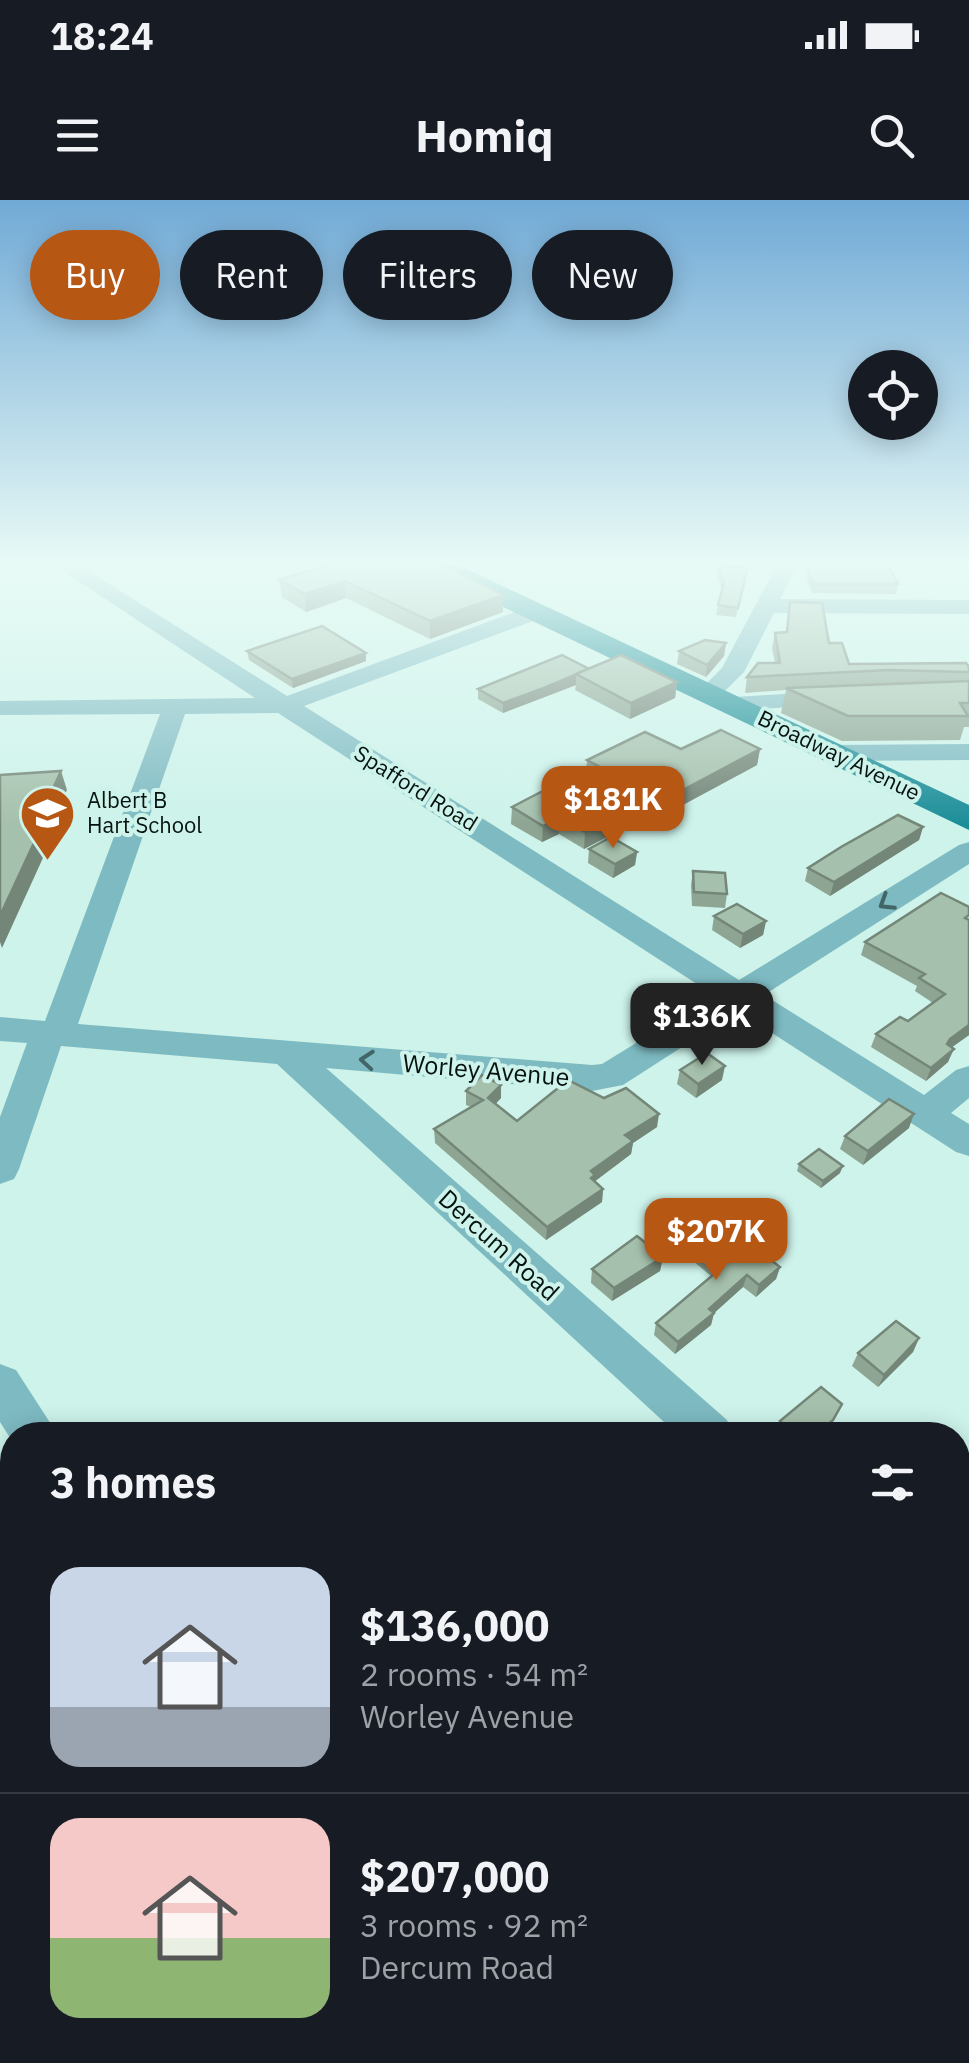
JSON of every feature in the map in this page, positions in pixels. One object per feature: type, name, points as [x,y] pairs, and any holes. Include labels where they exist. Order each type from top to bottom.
[{"type":"main road","name":"Broadway Avenue","points":[[622,652],[969,818]]},
{"type":"street","name":"Spafford Road","points":[[201,652],[969,1142]]},
{"type":"street","points":[[0,708],[285,705],[428,652]]},
{"type":"street","points":[[743,652],[722,698],[864,696]]},
{"type":"street","points":[[0,1169],[176,706]]},
{"type":"street","points":[[832,753],[969,752]]},
{"type":"street","name":"Worley Avenue","points":[[0,1029],[592,1078],[610,1076],[969,852]]},
{"type":"street","name":"Dercum Road","points":[[288,1054],[697,1422]]},
{"type":"street","points":[[925,1114],[969,1079]]},
{"type":"street","points":[[0,1384],[26,1422]]},
{"type":"building","points":[[249,652],[366,653],[292,679]]},
{"type":"building","points":[[681,652],[718,652],[707,665]]},
{"type":"building","points":[[778,652],[845,652],[849,664],[966,663],[969,672],[888,670],[747,677],[758,663],[780,663]]},
{"type":"building","points":[[562,655],[589,669],[503,703],[478,689]]},
{"type":"building","points":[[621,655],[677,682],[631,703],[576,674]]},
{"type":"building","points":[[969,681],[969,703],[960,703],[968,716],[848,716],[786,688]]},
{"type":"building","points":[[721,730],[760,749],[681,791],[666,782],[602,815],[610,820],[585,832],[560,817],[543,826],[512,807],[541,792],[560,803],[615,775],[587,760],[645,732],[681,749]]},
{"type":"building","points":[[61,771],[35,828],[40,830],[0,916],[0,775]]},
{"type":"building","points":[[898,815],[923,827],[834,882],[808,868],[841,847]]},
{"type":"building","points":[[611,837],[637,852],[615,864],[589,849]]},
{"type":"building","points":[[693,871],[725,873],[727,894],[694,892]]},
{"type":"building","points":[[941,893],[969,907],[965,918],[969,920],[969,1025],[950,1039],[947,1044],[954,1049],[931,1068],[876,1034],[900,1017],[908,1021],[945,994],[919,978],[925,974],[865,942]]},
{"type":"building","points":[[737,904],[766,921],[743,934],[714,916]]},
{"type":"building","points":[[707,1053],[725,1066],[698,1084],[680,1070]]},
{"type":"building","points":[[482,1075],[501,1085],[488,1098],[517,1121],[568,1080],[604,1098],[626,1088],[659,1114],[625,1135],[633,1141],[591,1171],[595,1175],[591,1178],[603,1189],[547,1227],[434,1129],[483,1100],[466,1091]]},
{"type":"building","points":[[889,1099],[914,1114],[868,1151],[845,1136]]},
{"type":"building","points":[[819,1149],[843,1166],[823,1181],[799,1164]]},
{"type":"building","points":[[717,1230],[753,1257],[759,1251],[780,1267],[759,1285],[747,1275],[709,1309],[714,1313],[678,1342],[656,1323],[720,1269],[694,1247]]},
{"type":"building","points":[[637,1236],[663,1257],[614,1288],[592,1269]]},
{"type":"building","points":[[896,1321],[919,1338],[884,1375],[858,1353]]},
{"type":"building","points":[[821,1387],[842,1404],[831,1422],[780,1421]]},
{"type":"place","name":"Albert B Hart School","points":[[48,862]]}]
